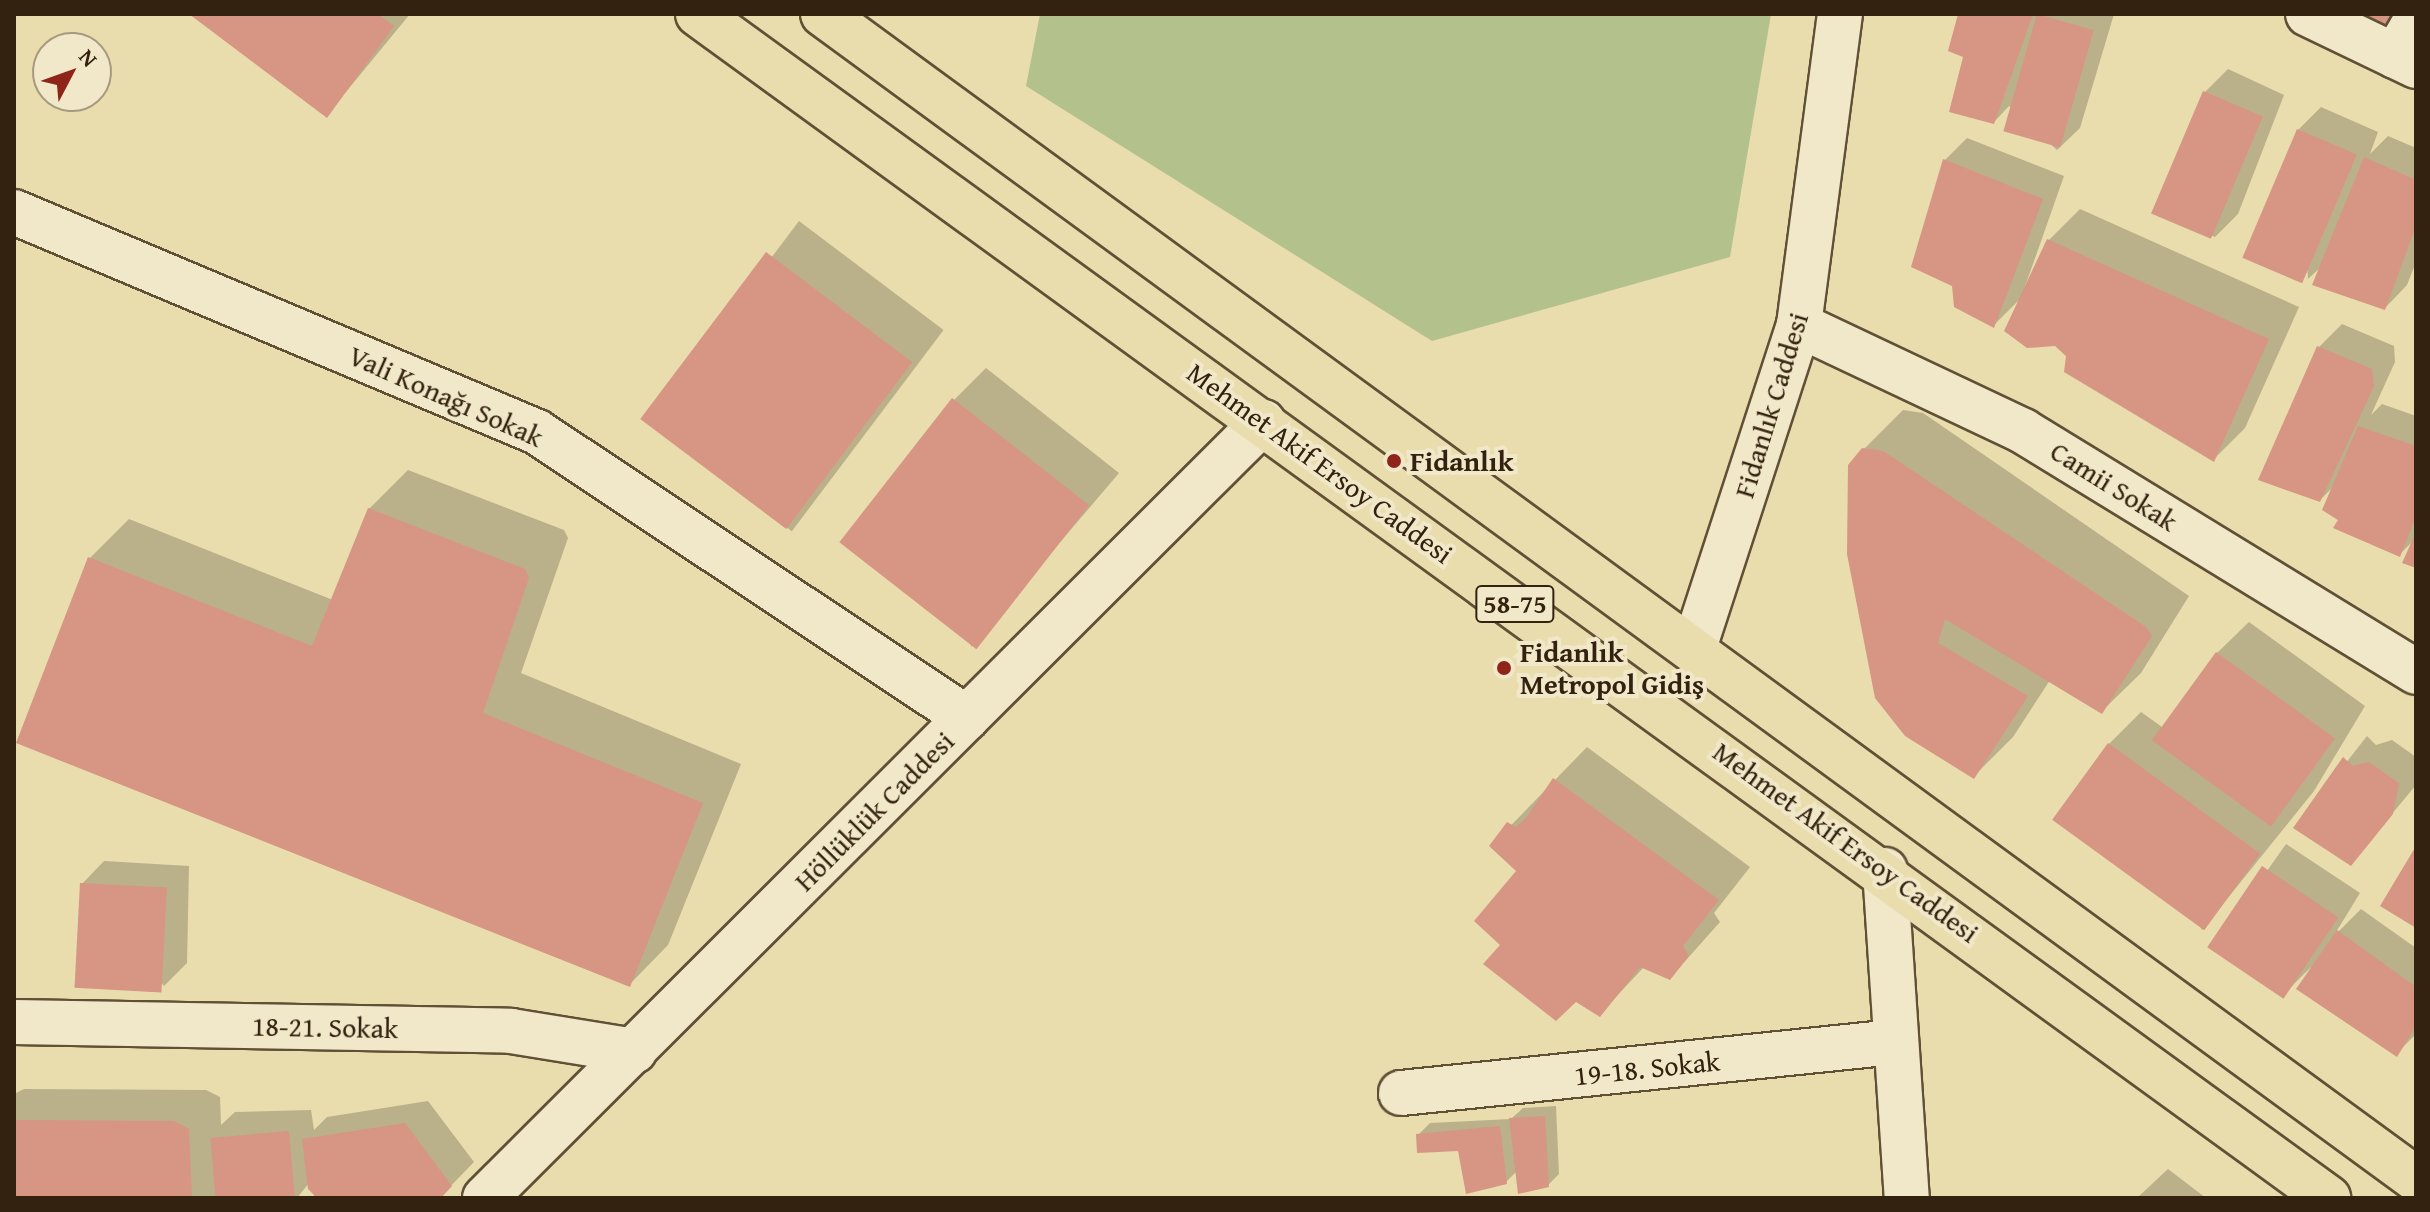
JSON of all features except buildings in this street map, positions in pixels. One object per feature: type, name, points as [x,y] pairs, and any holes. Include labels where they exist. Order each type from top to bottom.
[{"type":"main road","name":"Mehmet Akif Ersoy Caddesi","points":[[698,14],[1885,870],[2328,1198]]},
{"type":"main road","points":[[823,14],[1694,648],[2416,1179]]},
{"type":"street","name":"Fidanlık Caddesi","points":[[1694,648],[1799,325],[1840,14]]},
{"type":"street","points":[[2308,14],[2409,47]]},
{"type":"street","name":"Vali Konağı Sokak","points":[[14,212],[537,432],[967,718]]},
{"type":"street","name":"Camii Sokak","points":[[1799,325],[2023,431],[2416,672]]},
{"type":"street","name":"Höllüklük Caddesi","points":[[485,1198],[1263,422]]},
{"type":"street","points":[[1885,870],[1894,1042],[1907,1198]]},
{"type":"street","name":"18-21. Sokak","points":[[14,1022],[511,1031],[634,1051]]},
{"type":"street","name":"19-18. Sokak","points":[[1401,1093],[1894,1042]]},
{"type":"green space","points":[[1040,14],[1771,14],[1730,257],[1432,341],[1026,86]]},
{"type":"place","name":"Fidanlık","points":[[1394,461]]},
{"type":"place","name":"Fidanlık Metropol Gidiş","points":[[1504,668]]}]
